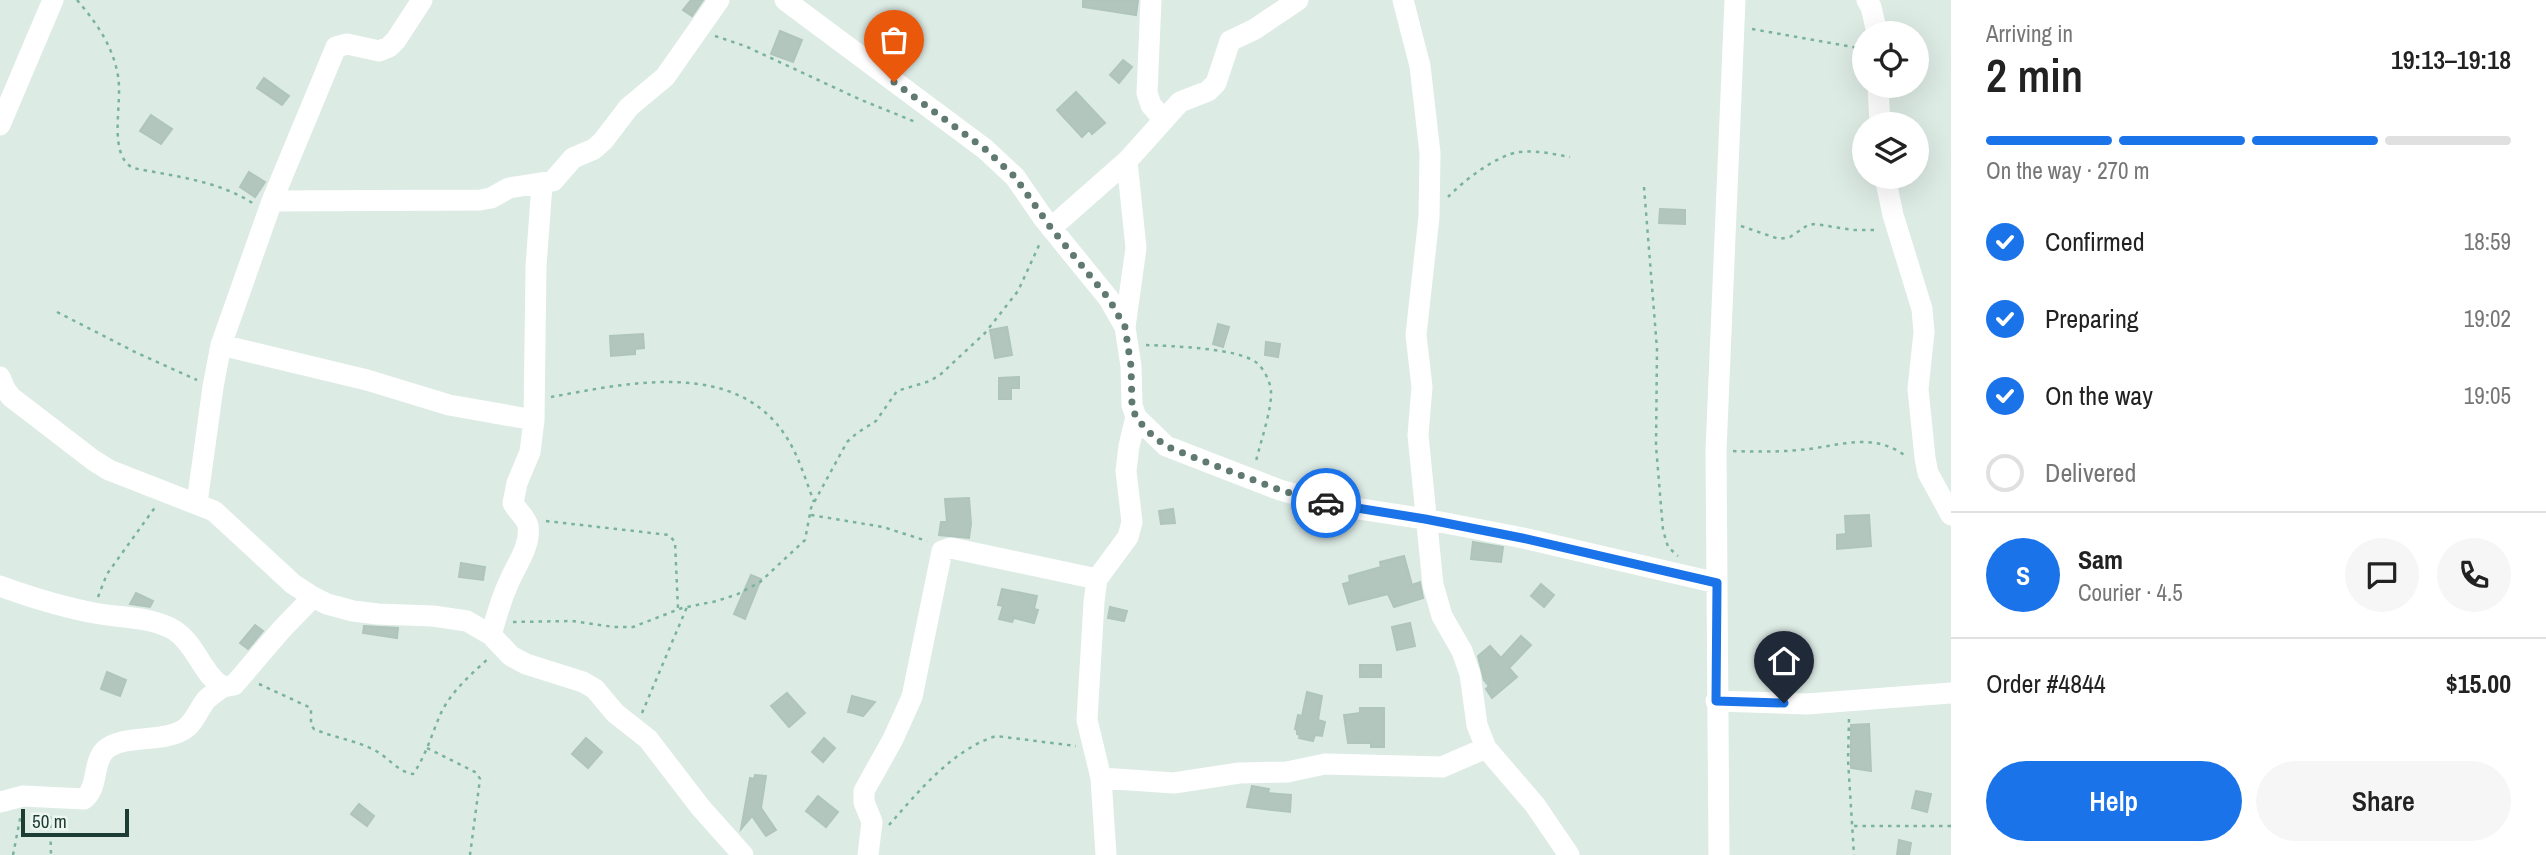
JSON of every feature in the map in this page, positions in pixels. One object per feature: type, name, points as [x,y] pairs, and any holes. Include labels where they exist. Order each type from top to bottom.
[{"type":"street","points":[[0,125],[54,0]]},
{"type":"street","points":[[197,503],[221,345],[270,208],[336,47],[347,44],[379,51],[388,47],[396,40],[422,0]]},
{"type":"street","points":[[270,208],[480,200],[491,198],[509,188],[553,181],[573,158],[594,149],[603,141],[629,107],[665,77],[719,0]]},
{"type":"street","points":[[785,0],[985,149],[1015,177],[1050,227],[1109,299],[1127,335]]},
{"type":"street","points":[[1151,0],[1147,93],[1152,106],[1164,121]]},
{"type":"street","points":[[1050,227],[1127,161],[1180,102],[1208,92],[1216,83],[1230,41],[1255,29],[1298,0]]},
{"type":"street","points":[[1403,0],[1420,66],[1432,177],[1416,335],[1422,387],[1418,435],[1433,585],[1442,616],[1462,651],[1470,674],[1477,725],[1486,748],[1535,805],[1569,855]]},
{"type":"street","points":[[1719,855],[1716,451],[1735,0]]},
{"type":"street","points":[[1867,0],[1874,21]]},
{"type":"street","points":[[1127,161],[1136,248],[1127,335],[1132,405],[1136,418],[1166,446],[1251,480],[1334,505],[1425,519],[1578,550],[1717,583]]},
{"type":"street","points":[[496,634],[509,581],[522,556],[527,537],[528,526],[513,503],[530,452],[535,410],[536,266],[542,184]]},
{"type":"street","points":[[1888,189],[1922,309],[1924,332],[1919,369],[1919,413],[1928,473],[1951,515]]},
{"type":"street","points":[[221,345],[367,380],[449,405],[535,410]]},
{"type":"street","points":[[2,387],[109,470],[215,511],[293,584],[313,597],[340,607],[378,614],[459,619],[496,634],[511,656],[526,664],[570,677],[594,689],[615,713],[648,739],[709,819],[743,855]]},
{"type":"street","points":[[1106,855],[1101,778],[1087,720],[1097,579],[1128,537],[1132,522],[1126,471],[1136,418]]},
{"type":"street","points":[[869,850],[872,822],[864,802],[864,791],[893,739],[912,697],[942,551],[951,548],[1097,579]]},
{"type":"street","points":[[0,586],[61,606],[152,621],[174,630],[188,642],[215,681],[223,687]]},
{"type":"street","points":[[0,802],[23,796],[85,799],[90,794],[101,756],[106,750],[115,745],[172,735],[185,730],[205,701],[223,687],[234,685],[313,597]]},
{"type":"street","points":[[1716,701],[1807,704],[1951,693]]},
{"type":"street","points":[[1101,778],[1174,783],[1230,774],[1287,772],[1325,764],[1442,766],[1486,748]]},
{"type":"path","points":[[77,0],[100,30],[115,65],[120,102],[118,150],[125,163],[133,168],[166,174],[225,191],[270,208]]},
{"type":"path","points":[[1735,26],[1852,47]]},
{"type":"path","points":[[695,37],[716,36],[729,39],[926,127]]},
{"type":"path","points":[[1429,217],[1454,190],[1502,158],[1518,152],[1570,157]]},
{"type":"path","points":[[1644,187],[1657,349],[1656,446],[1663,530],[1668,547],[1678,555]]},
{"type":"path","points":[[1727,220],[1779,239],[1790,237],[1808,225],[1815,224],[1843,229],[1899,232]]},
{"type":"path","points":[[242,677],[311,708],[314,729],[355,741],[379,752],[403,771],[413,774],[443,709],[472,673],[496,634],[572,621],[633,627],[678,609],[738,594],[760,582],[805,540],[814,502],[847,442],[876,421],[897,391],[930,381],[941,374],[985,333],[1018,291],[1050,227]]},
{"type":"path","points":[[57,312],[137,353],[213,387]]},
{"type":"path","points":[[1127,335],[1243,357],[1257,363],[1268,378],[1272,393],[1251,480]]},
{"type":"path","points":[[535,410],[649,383],[706,384],[734,393],[755,404],[774,421],[787,439],[814,502]]},
{"type":"path","points":[[1716,451],[1787,451],[1866,441],[1896,448],[1928,473]]},
{"type":"path","points":[[101,614],[98,602],[100,586],[166,491]]},
{"type":"path","points":[[810,514],[883,527],[951,548]]},
{"type":"path","points":[[525,519],[669,535],[675,542],[678,609]]},
{"type":"path","points":[[635,729],[687,607]]},
{"type":"path","points":[[1850,702],[1848,760],[1854,855]]},
{"type":"path","points":[[869,850],[928,783],[954,760],[984,740],[996,736],[1092,748]]},
{"type":"path","points":[[427,748],[477,773],[480,779],[470,855]]},
{"type":"path","points":[[13,855],[23,796]]},
{"type":"path","points":[[50,797],[51,855]]},
{"type":"path","points":[[1854,826],[1951,826]]},
{"type":"building","points":[[691,0],[703,0],[692,16],[683,10]]},
{"type":"building","points":[[1083,0],[1138,0],[1136,15],[1083,7]]},
{"type":"building","points":[[780,31],[802,40],[793,62],[771,54]]},
{"type":"building","points":[[1123,60],[1132,67],[1119,83],[1110,75]]},
{"type":"building","points":[[264,78],[289,96],[282,105],[257,88]]},
{"type":"building","points":[[1076,92],[1105,123],[1092,134],[1089,130],[1082,137],[1057,110]]},
{"type":"building","points":[[151,115],[172,129],[161,144],[140,131]]},
{"type":"building","points":[[249,172],[265,182],[255,197],[240,187]]},
{"type":"building","points":[[1660,209],[1685,210],[1685,224],[1659,223]]},
{"type":"building","points":[[1218,324],[1229,327],[1223,347],[1213,344]]},
{"type":"building","points":[[1007,327],[1012,355],[995,358],[990,330]]},
{"type":"building","points":[[643,334],[644,348],[635,349],[635,354],[611,356],[610,336]]},
{"type":"building","points":[[1266,342],[1280,344],[1278,357],[1265,355]]},
{"type":"building","points":[[1019,377],[1019,388],[1011,388],[1011,399],[999,399],[999,378]]},
{"type":"building","points":[[969,498],[969,538],[939,535],[941,522],[947,522],[945,499]]},
{"type":"building","points":[[1173,509],[1175,523],[1161,524],[1159,511]]},
{"type":"building","points":[[1869,515],[1871,546],[1837,549],[1837,535],[1846,534],[1845,516]]},
{"type":"building","points":[[1473,542],[1503,547],[1501,562],[1471,559]]},
{"type":"building","points":[[1404,556],[1412,585],[1420,582],[1423,598],[1394,607],[1388,594],[1349,604],[1343,584],[1350,582],[1349,576],[1381,567],[1380,562]]},
{"type":"building","points":[[461,563],[485,567],[483,580],[459,577]]},
{"type":"building","points":[[751,575],[761,579],[745,619],[734,614]]},
{"type":"building","points":[[1541,584],[1554,595],[1544,607],[1531,596]]},
{"type":"building","points":[[1002,589],[1037,596],[1034,609],[1038,610],[1034,623],[1014,618],[1012,622],[999,619],[1003,606],[998,605]]},
{"type":"building","points":[[136,593],[153,601],[150,607],[130,604]]},
{"type":"building","points":[[1110,607],[1127,611],[1124,621],[1108,618]]},
{"type":"building","points":[[1410,623],[1415,646],[1397,650],[1392,627]]},
{"type":"building","points":[[255,625],[263,631],[248,649],[240,643]]},
{"type":"building","points":[[364,626],[398,628],[397,638],[363,633]]},
{"type":"building","points":[[1521,636],[1531,645],[1509,668],[1517,677],[1492,698],[1486,689],[1489,686],[1484,680],[1478,656],[1490,646],[1501,658]]},
{"type":"building","points":[[1360,665],[1381,665],[1381,677],[1360,677]]},
{"type":"building","points":[[107,672],[126,680],[120,696],[101,689]]},
{"type":"building","points":[[1307,692],[1322,696],[1318,720],[1325,722],[1322,736],[1315,735],[1313,741],[1299,738],[1300,735],[1295,729],[1298,715],[1302,716]]},
{"type":"building","points":[[787,693],[805,713],[789,727],[771,706]]},
{"type":"building","points":[[852,696],[875,702],[863,716],[848,712]]},
{"type":"building","points":[[1360,708],[1384,708],[1384,747],[1371,747],[1371,743],[1348,743],[1344,715],[1360,713]]},
{"type":"building","points":[[1869,724],[1871,771],[1851,768],[1851,725]]},
{"type":"building","points":[[586,738],[602,752],[588,768],[572,754]]},
{"type":"building","points":[[824,738],[835,748],[823,762],[812,752]]},
{"type":"building","points":[[755,775],[766,776],[761,808],[776,830],[766,836],[752,816],[741,829],[750,778],[754,779]]},
{"type":"building","points":[[1252,786],[1269,789],[1268,793],[1291,795],[1290,812],[1247,807]]},
{"type":"building","points":[[1916,791],[1931,794],[1927,812],[1912,808]]},
{"type":"building","points":[[818,796],[838,812],[826,827],[806,811]]},
{"type":"building","points":[[359,804],[374,816],[367,826],[351,814]]},
{"type":"building","points":[[1899,840],[1911,843],[1909,855],[1897,855]]},
{"type":"way so far","points":[[894,82],[985,149],[1015,177],[1051,228],[1109,299],[1125,327],[1131,366],[1132,405],[1136,418],[1152,435],[1166,446],[1203,461],[1280,490],[1326,503]]},
{"type":"route","points":[[1326,503],[1522,538],[1717,583],[1716,701],[1784,703]]}]
